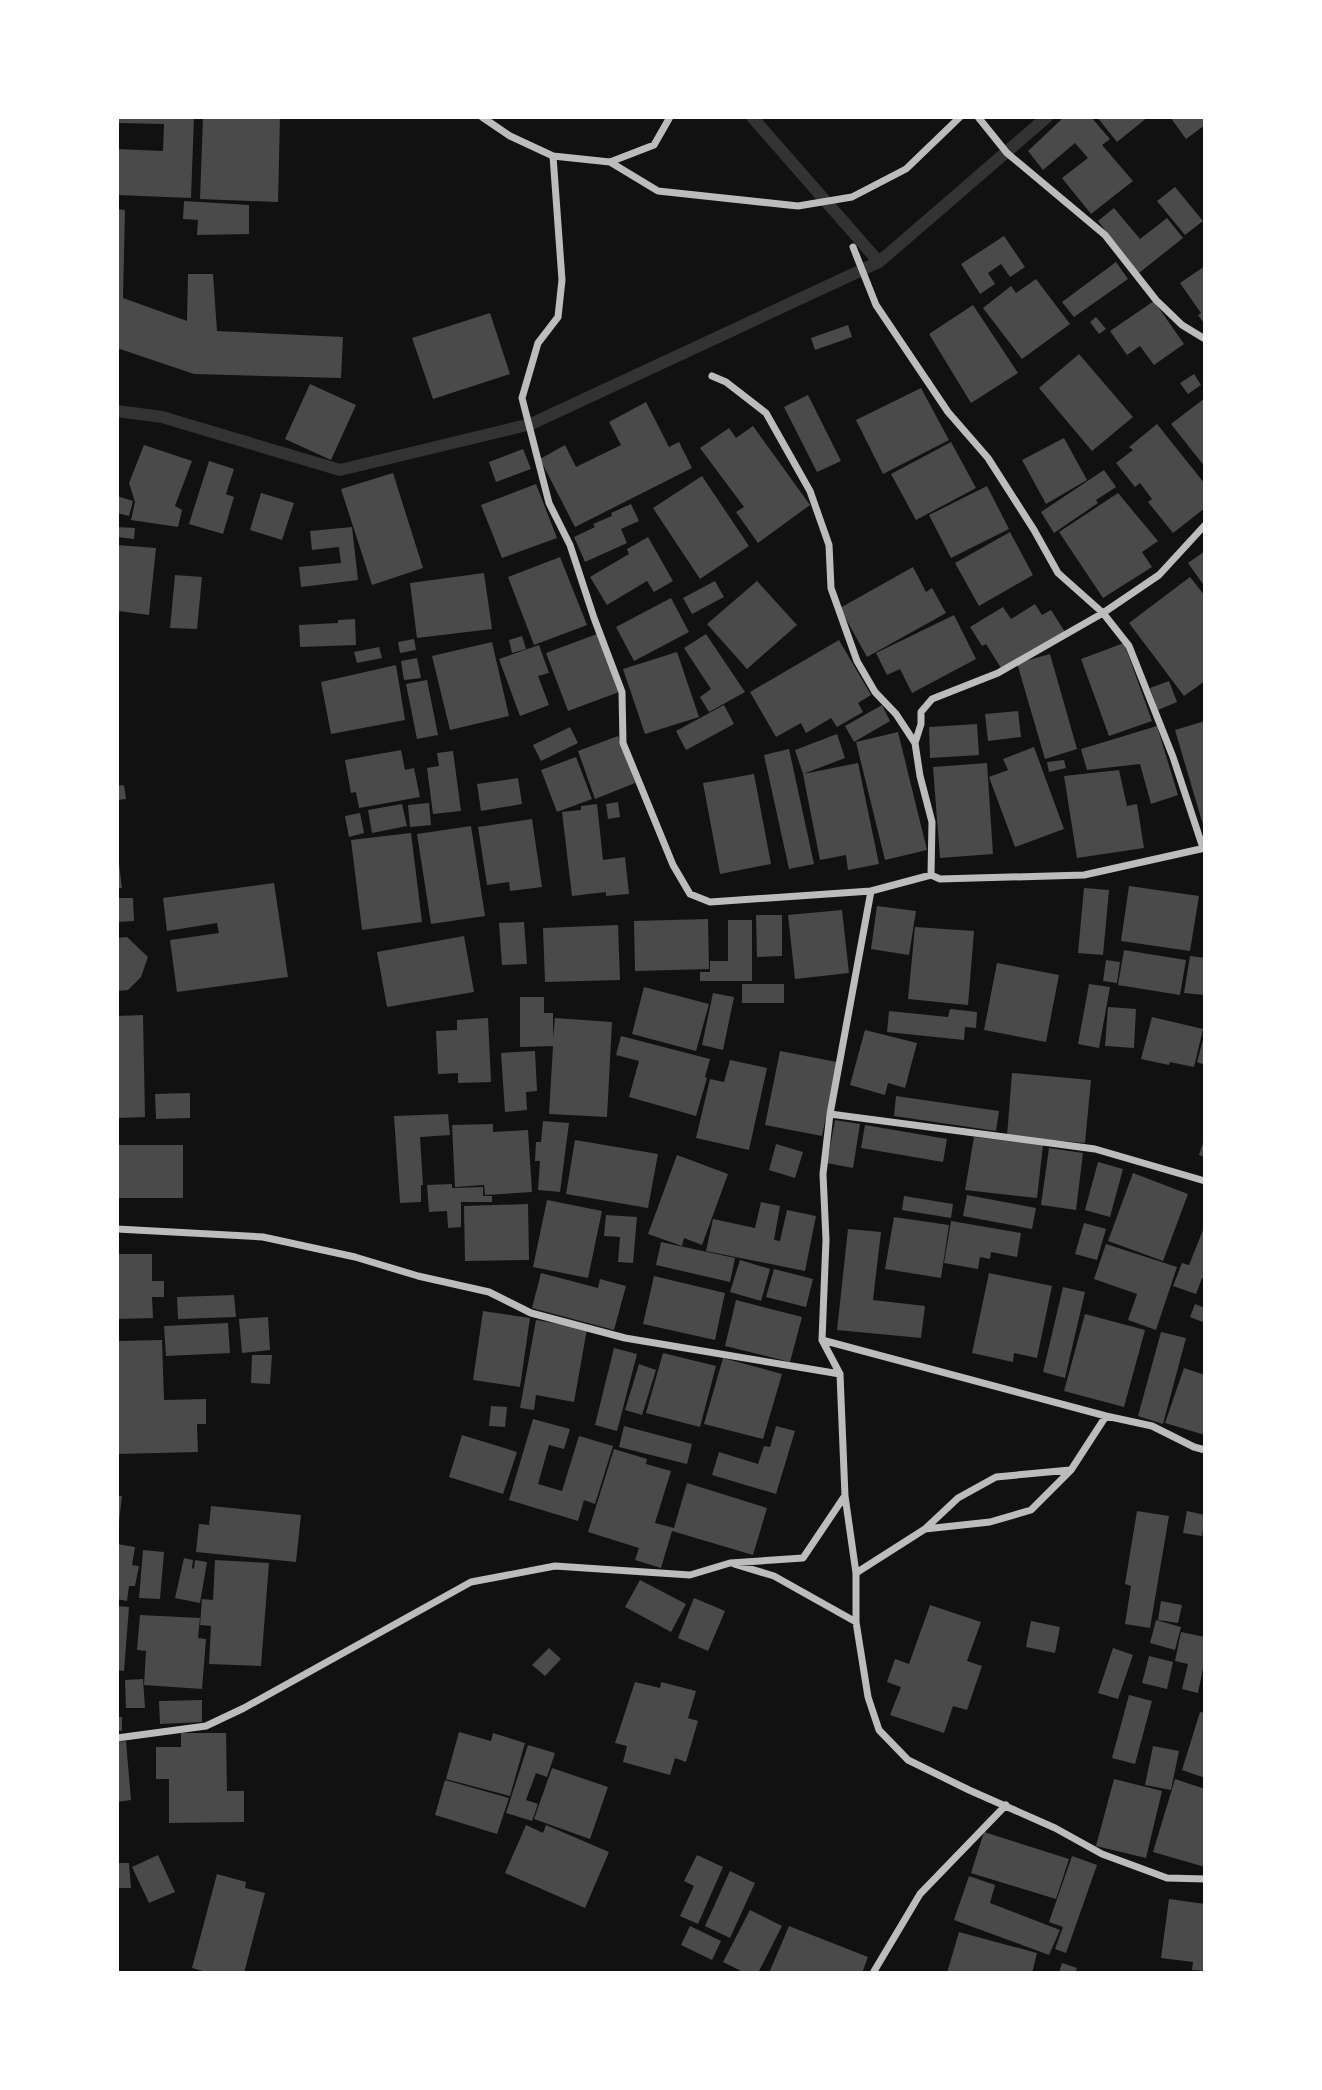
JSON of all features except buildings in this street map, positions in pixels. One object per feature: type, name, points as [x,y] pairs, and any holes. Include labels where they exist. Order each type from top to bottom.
[{"type":"street","points":[[482,117],[510,136],[553,156],[610,162],[658,191],[798,206],[852,197],[906,169],[960,117]]},
{"type":"street","points":[[610,162],[654,145],[670,117]]},
{"type":"street","points":[[978,117],[1007,153],[1105,235],[1156,300],[1182,325],[1205,339]]},
{"type":"street","points":[[553,156],[562,280],[558,317],[538,343],[522,398],[549,502],[570,545],[622,692],[624,743],[673,865],[690,894],[710,902],[872,891],[931,875],[940,879],[1084,875],[1204,848],[1129,646],[1103,613],[1058,573],[988,458],[948,412],[876,305],[853,247]]},
{"type":"street","points":[[712,376],[726,382],[766,413],[810,491],[829,545],[831,589],[857,661],[875,692],[896,714],[915,743],[932,822],[931,875]]},
{"type":"street","points":[[915,743],[921,724],[921,712],[932,699],[998,673],[1103,613],[1159,575],[1205,525]]},
{"type":"street","points":[[872,891],[830,1114],[823,1174],[825,1240],[822,1340],[840,1374],[845,1496],[856,1573],[856,1622],[868,1697],[879,1730],[908,1760],[1055,1828],[1102,1854],[1167,1878],[1205,1879]]},
{"type":"street","points":[[830,1114],[1095,1149],[1205,1181]]},
{"type":"street","points":[[117,1228],[263,1237],[355,1257],[418,1276],[489,1292],[531,1313],[625,1338],[840,1374]]},
{"type":"street","points":[[822,1340],[1152,1426],[1205,1450]]},
{"type":"street","points":[[925,1529],[990,1522],[1031,1510],[1071,1470],[1106,1416]]},
{"type":"street","points":[[856,1573],[925,1529],[958,1498],[996,1477],[1071,1470]]},
{"type":"street","points":[[117,1738],[205,1726],[244,1709],[471,1582],[555,1566],[690,1574],[730,1563],[803,1558],[845,1496]]},
{"type":"street","points":[[730,1563],[774,1577],[856,1622]]},
{"type":"street","points":[[873,1973],[920,1894],[1006,1805]]},
{"type":"waterway","points":[[752,117],[879,262]]},
{"type":"waterway","points":[[117,411],[162,417],[340,470],[531,424],[879,262],[1047,117]]}]
